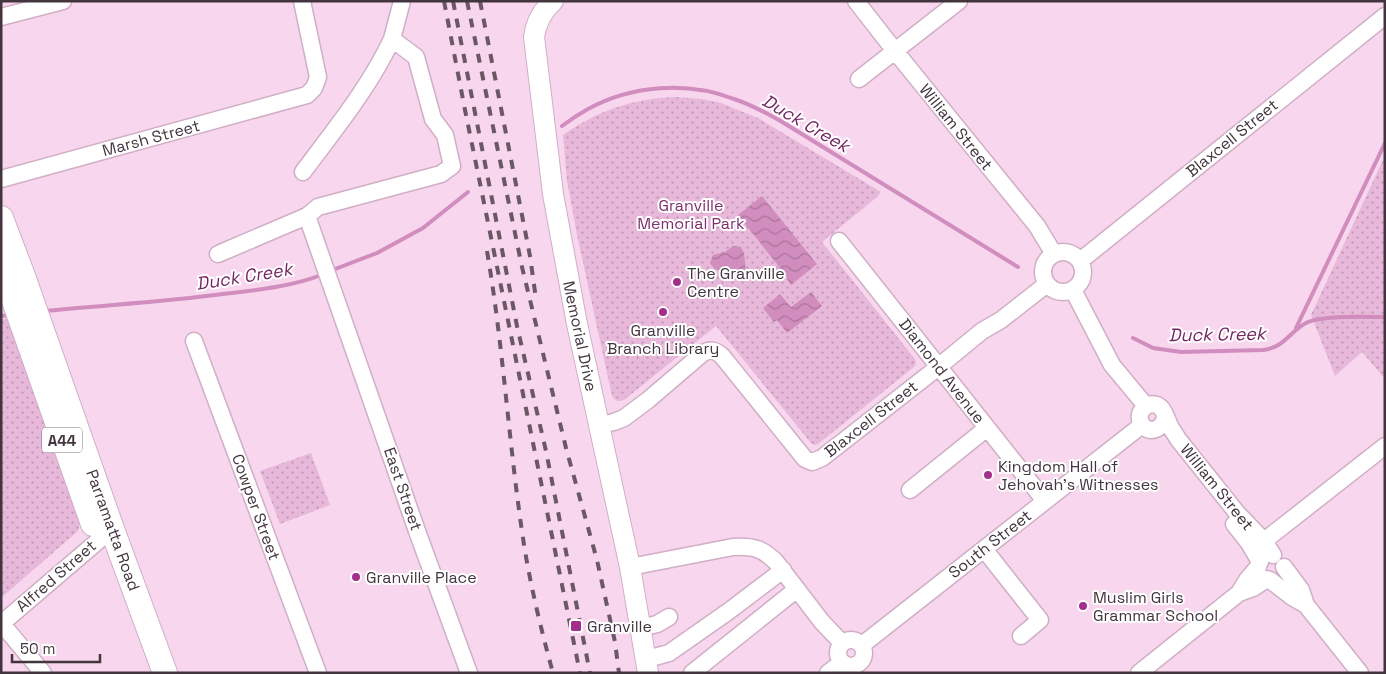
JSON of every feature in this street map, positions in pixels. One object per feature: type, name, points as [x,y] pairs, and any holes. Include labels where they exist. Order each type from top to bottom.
[{"type":"highway","name":"Parramatta Road","points":[[1,218],[10,272],[35,336],[105,535],[150,673]]},
{"type":"highway","name":"Parramatta Road","points":[[105,535],[165,673]]},
{"type":"main road","name":"Memorial Drive","points":[[553,1],[538,19],[535,32],[552,194],[572,298],[630,567],[647,666]]},
{"type":"street","points":[[1,17],[63,1]]},
{"type":"street","name":"Marsh Street","points":[[1,178],[301,97],[311,92],[318,77],[302,1]]},
{"type":"street","points":[[303,172],[368,84],[382,60],[392,39],[402,1]]},
{"type":"street","name":"William Street","points":[[856,1],[1036,226],[1054,254]]},
{"type":"street","points":[[859,80],[959,1]]},
{"type":"street","name":"Blaxcell Street","points":[[1080,261],[1385,16]]},
{"type":"street","points":[[218,254],[307,216],[318,207],[441,174],[452,166],[445,135],[433,118],[416,57],[392,39]]},
{"type":"street","name":"East Street","points":[[307,216],[469,673]]},
{"type":"street","name":"Diamond Avenue","points":[[839,242],[1045,501]]},
{"type":"street","points":[[1067,252],[1080,261],[1083,276],[1079,285],[1073,290],[1060,292],[1047,284],[1043,275],[1044,268],[1048,258],[1054,254],[1067,252]]},
{"type":"street","name":"Blaxcell Street","points":[[599,425],[624,418],[703,353],[714,350],[722,356],[805,459],[812,462],[822,458],[982,331],[1001,320],[1047,284]]},
{"type":"street","points":[[1073,290],[1112,365],[1146,406]]},
{"type":"street","name":"Cowper Street","points":[[194,341],[318,673]]},
{"type":"street","points":[[1150,404],[1161,408],[1165,416],[1160,427],[1148,427],[1140,417],[1140,413],[1146,406],[1150,404]]},
{"type":"street","name":"William Street","points":[[1165,416],[1178,439],[1237,513],[1266,564]]},
{"type":"street","name":"William Street","points":[[1148,427],[1164,438],[1176,451],[1292,597],[1306,605]]},
{"type":"street","name":"South Street","points":[[862,645],[1045,501],[1148,427]]},
{"type":"street","points":[[910,490],[987,428]]},
{"type":"street","points":[[1139,673],[1239,593],[1253,588],[1266,564],[1385,446]]},
{"type":"street","name":"Alfred Street","points":[[1,624],[105,535]]},
{"type":"street","points":[[630,567],[726,548],[747,546],[757,548],[768,554],[783,570],[822,622],[842,643]]},
{"type":"street","points":[[984,549],[1040,620],[1021,636]]},
{"type":"street","name":"William Street","points":[[1266,564],[1279,556],[1282,559],[1284,567],[1301,590],[1306,605],[1360,673]]},
{"type":"street","points":[[647,666],[729,611],[783,570]]},
{"type":"street","points":[[692,673],[797,589]]},
{"type":"street","points":[[641,628],[657,624],[669,616]]},
{"type":"street","points":[[1,624],[43,673]]},
{"type":"street","points":[[828,673],[854,666],[864,658],[862,645],[860,642],[852,639],[842,643],[838,656],[854,666]]},
{"type":"green space","name":"Granville Memorial Park","points":[[675,97],[702,99],[721,103],[758,118],[881,192],[822,242],[915,359],[916,363],[914,367],[818,444],[814,445],[811,443],[716,326],[624,400],[617,401],[612,396],[577,235],[567,181],[563,135],[576,126],[616,107],[644,100]]},
{"type":"green space","points":[[1385,159],[1385,379],[1362,352],[1335,376],[1311,315]]},
{"type":"green space","points":[[7,318],[80,523],[78,531],[1,598],[1,320]]},
{"type":"green space","points":[[311,453],[330,505],[280,524],[260,471]]},
{"type":"water","points":[[762,196],[817,264],[791,285],[788,278],[738,215]]},
{"type":"water","points":[[733,246],[741,247],[744,253],[746,271],[742,279],[736,280],[726,272],[715,269],[710,263],[713,255],[725,252]]},
{"type":"water","points":[[811,292],[822,306],[787,333],[777,320],[774,322],[763,308],[780,294],[791,307]]},
{"type":"waterway","name":"Duck Creek","points":[[562,126],[605,101],[641,91],[679,88],[716,93],[746,103],[779,120],[1018,267]]},
{"type":"waterway","points":[[1296,328],[1385,143]]},
{"type":"waterway","name":"Duck Creek","points":[[330,271],[377,253],[423,228],[468,192]]},
{"type":"waterway","name":"Duck Creek","points":[[44,311],[178,299],[261,289],[287,285],[324,274]]},
{"type":"waterway","name":"Duck Creek","points":[[1,316],[10,315]]},
{"type":"waterway","name":"Duck Creek","points":[[1133,338],[1153,348],[1181,352],[1263,350],[1277,346],[1296,330],[1315,320],[1345,317],[1385,317]]},
{"type":"railway","points":[[444,1],[580,673]]},
{"type":"railway","points":[[453,1],[517,326],[546,451],[590,673]]},
{"type":"railway","points":[[467,1],[522,267],[566,448],[597,560],[615,642],[619,673]]},
{"type":"railway","points":[[480,1],[530,256],[536,299]]},
{"type":"railway","points":[[487,251],[498,326],[519,513],[531,582],[553,673]]},
{"type":"place","name":"The Granville Centre","points":[[677,282]]},
{"type":"place","name":"Granville Branch Library","points":[[663,312]]},
{"type":"place","name":"Kingdom Hall of Jehovah's Witnesses","points":[[988,475]]},
{"type":"place","name":"Granville Place","points":[[356,577]]},
{"type":"place","name":"Muslim Girls Grammar School","points":[[1083,606]]},
{"type":"place","name":"Granville","points":[[576,626]]}]
